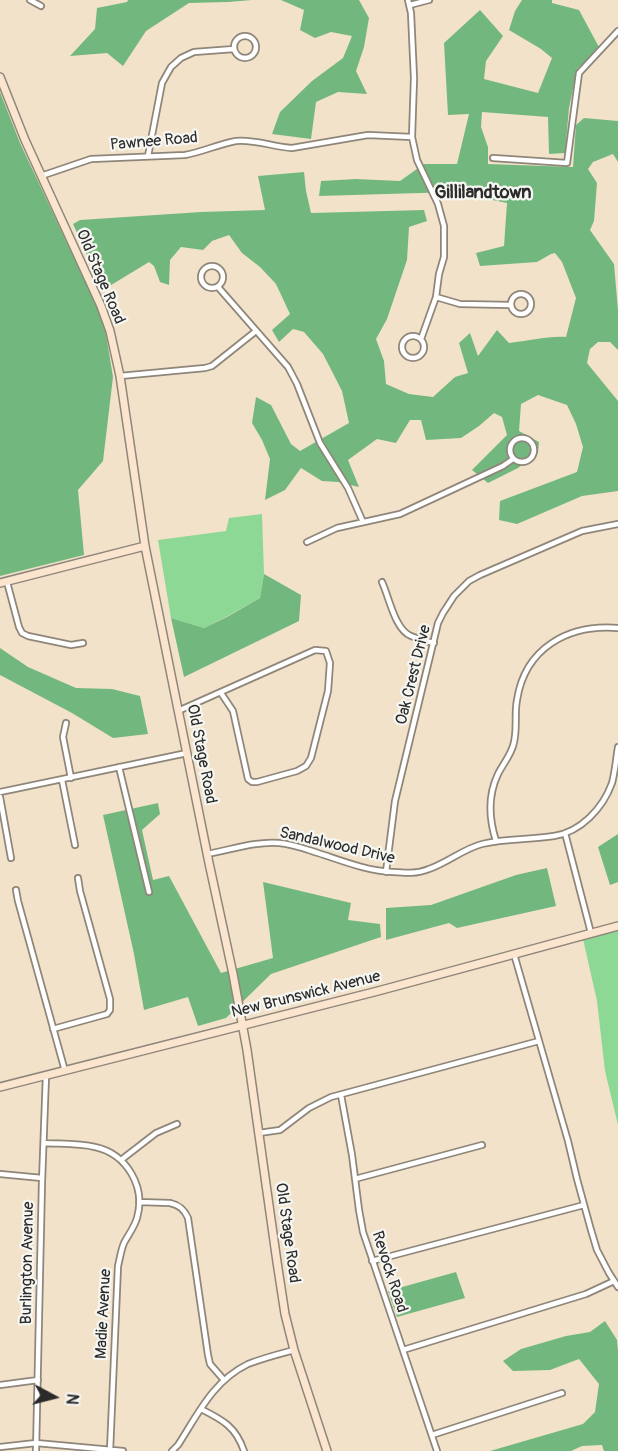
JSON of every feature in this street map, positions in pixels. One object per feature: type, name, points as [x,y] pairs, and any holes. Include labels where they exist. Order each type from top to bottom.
[{"type":"main road","name":"Old Stage Road","points":[[0,77],[25,140],[101,306],[110,331],[120,376],[145,546],[233,974],[285,1314],[294,1350],[327,1451]]},
{"type":"main road","points":[[4,582],[145,546]]},
{"type":"main road","name":"New Brunswick Avenue","points":[[0,1087],[367,994],[618,926]]},
{"type":"street","points":[[30,0],[41,6]]},
{"type":"street","points":[[421,339],[411,336],[405,339],[402,349],[405,355],[411,358],[420,356],[424,347],[421,339],[436,297],[444,256],[444,226],[438,204],[417,160],[412,137],[414,78],[409,3],[429,0]]},
{"type":"street","points":[[493,158],[567,163],[579,74],[618,31]]},
{"type":"street","points":[[244,36],[251,38],[256,46],[254,54],[244,58],[238,56],[234,49],[237,40],[244,36]]},
{"type":"street","points":[[148,156],[162,83],[171,67],[181,58],[194,52],[234,49]]},
{"type":"street","name":"Pawnee Road","points":[[41,176],[91,159],[195,153],[234,141],[292,148],[368,135],[412,137]]},
{"type":"street","points":[[217,267],[222,272],[223,281],[218,286],[209,288],[204,284],[202,276],[207,268],[217,267]]},
{"type":"street","points":[[218,286],[288,367],[320,443],[348,488],[363,522]]},
{"type":"street","points":[[518,295],[524,295],[529,299],[530,309],[522,314],[516,313],[511,305],[513,299],[518,295]]},
{"type":"street","points":[[436,297],[460,304],[511,305]]},
{"type":"street","points":[[120,376],[212,366],[256,331]]},
{"type":"street","points":[[521,438],[530,442],[534,451],[531,458],[522,463],[513,459],[510,452],[512,443],[521,438]]},
{"type":"street","points":[[307,542],[337,528],[400,514],[503,466],[513,459]]},
{"type":"street","name":"Oak Crest Drive","points":[[387,872],[395,801],[438,622],[448,604],[462,588],[480,574],[582,531],[618,524]]},
{"type":"street","points":[[4,582],[22,633],[71,645],[83,643]]},
{"type":"street","points":[[382,582],[403,631],[408,636],[434,643]]},
{"type":"street","points":[[496,841],[491,822],[492,791],[513,746],[516,734],[515,713],[518,694],[528,668],[555,640],[586,630],[618,628]]},
{"type":"street","points":[[178,711],[315,650],[326,651],[330,663],[328,691],[311,758],[306,766],[297,771],[257,783],[248,779],[233,711],[221,693]]},
{"type":"street","points":[[66,723],[63,737],[71,778]]},
{"type":"street","name":"Sandalwood Drive","points":[[207,854],[277,843],[294,845],[357,866],[387,872],[417,873],[469,848],[496,841],[554,836],[574,829],[588,819],[604,800],[614,776],[618,747]]},
{"type":"street","points":[[0,792],[187,753]]},
{"type":"street","points":[[119,767],[149,892]]},
{"type":"street","points":[[62,780],[75,845]]},
{"type":"street","points":[[0,797],[11,858]]},
{"type":"street","points":[[565,833],[591,933]]},
{"type":"street","points":[[53,1029],[107,1014],[110,1010],[110,999],[78,878]]},
{"type":"street","points":[[16,890],[65,1071]]},
{"type":"street","points":[[514,954],[597,1250],[618,1287]]},
{"type":"street","points":[[259,1133],[280,1130],[309,1108],[324,1100],[539,1041]]},
{"type":"street","name":"Burlington Avenue","points":[[36,1451],[46,1075]]},
{"type":"street","name":"Revock Road","points":[[341,1095],[363,1232],[437,1451]]},
{"type":"street","points":[[121,1160],[156,1134],[177,1124]]},
{"type":"street","points":[[44,1143],[98,1147],[109,1152],[121,1160],[134,1177],[139,1202],[175,1204],[183,1209],[188,1218],[210,1364],[224,1380]]},
{"type":"street","points":[[355,1179],[482,1145]]},
{"type":"street","points":[[0,1174],[42,1178]]},
{"type":"street","name":"Madie Avenue","points":[[110,1451],[118,1266],[124,1244],[137,1218],[139,1202]]},
{"type":"street","points":[[372,1261],[584,1205]]},
{"type":"street","points":[[403,1350],[586,1294],[614,1281]]},
{"type":"street","points":[[172,1451],[213,1391],[224,1380],[249,1364],[294,1350]]},
{"type":"street","points":[[0,1385],[38,1380]]},
{"type":"street","points":[[432,1436],[562,1393]]},
{"type":"street","points":[[201,1409],[227,1424],[239,1439],[244,1451]]},
{"type":"street","points":[[0,1447],[36,1443],[123,1451]]},
{"type":"green space","points":[[128,0],[252,0],[189,3],[146,31],[123,66],[107,53],[70,56],[95,29],[97,8]]},
{"type":"green space","points":[[281,0],[359,0],[369,18],[364,47],[356,71],[367,94],[338,92],[316,102],[311,139],[272,134],[280,112],[312,81],[343,58],[352,36],[331,32],[315,38],[300,30],[304,10]]},
{"type":"green space","points":[[522,0],[552,0],[552,3],[579,10],[600,49],[577,69],[569,108],[565,153],[549,154],[548,117],[482,112],[481,127],[488,147],[488,164],[573,167],[576,125],[584,118],[618,121],[618,162],[613,154],[593,162],[588,169],[597,183],[594,221],[590,230],[614,264],[618,310],[618,350],[610,342],[598,342],[590,349],[587,363],[618,401],[618,491],[582,496],[517,524],[499,520],[500,501],[577,472],[583,447],[567,405],[538,395],[521,404],[519,431],[539,442],[538,453],[518,468],[488,483],[472,470],[507,435],[502,417],[494,413],[461,438],[426,440],[421,420],[410,420],[396,443],[377,439],[348,460],[359,487],[322,481],[301,468],[285,490],[265,500],[270,459],[252,423],[256,397],[271,405],[291,444],[300,451],[349,423],[342,391],[323,354],[304,332],[293,329],[279,342],[272,330],[290,314],[276,284],[242,253],[229,235],[212,241],[203,250],[181,247],[170,260],[169,285],[160,282],[154,266],[149,262],[103,290],[73,224],[80,220],[265,210],[258,176],[304,172],[311,213],[424,210],[427,221],[409,227],[407,260],[387,319],[376,339],[384,361],[386,384],[409,394],[433,397],[455,377],[468,373],[459,343],[470,333],[478,356],[497,330],[509,343],[566,337],[576,298],[562,262],[555,253],[537,262],[480,266],[476,253],[504,246],[507,203],[455,192],[319,196],[321,181],[356,179],[400,181],[424,164],[457,164],[469,114],[448,115],[444,43],[480,10],[503,36],[486,61],[484,79],[538,93],[552,58],[509,30],[515,11]]},
{"type":"green space","points":[[0,92],[20,143],[98,309],[106,334],[113,377],[103,461],[78,490],[84,555],[0,576]]},
{"type":"green space","points":[[262,514],[264,574],[260,598],[204,628],[171,618],[158,540],[226,531],[229,518]]},
{"type":"green space","points":[[264,574],[301,595],[299,621],[184,677],[171,618],[204,628],[260,598]]},
{"type":"green space","points":[[0,648],[28,667],[76,688],[112,689],[140,696],[148,734],[113,738],[72,713],[0,675]]},
{"type":"green space","points":[[158,803],[160,814],[142,830],[153,880],[169,876],[221,973],[273,958],[263,882],[351,903],[348,920],[380,924],[381,937],[271,974],[226,1018],[198,1026],[188,997],[144,1010],[103,815]]},
{"type":"green space","points":[[618,834],[618,882],[610,885],[598,847]]},
{"type":"green space","points":[[547,868],[556,906],[457,928],[449,923],[386,940],[386,908],[431,905],[516,875]]},
{"type":"green space","points":[[618,929],[618,1125],[605,1071],[597,1001],[583,939]]},
{"type":"green space","points":[[456,1272],[465,1298],[397,1317],[388,1291]]},
{"type":"green space","points":[[605,1321],[617,1340],[618,1451],[604,1451],[602,1445],[582,1446],[571,1451],[490,1451],[583,1424],[595,1412],[599,1384],[579,1359],[550,1370],[513,1371],[503,1361],[521,1349],[566,1336],[590,1332]]},
{"type":"district","name":"Gillilandtown","points":[[483,193]]}]
